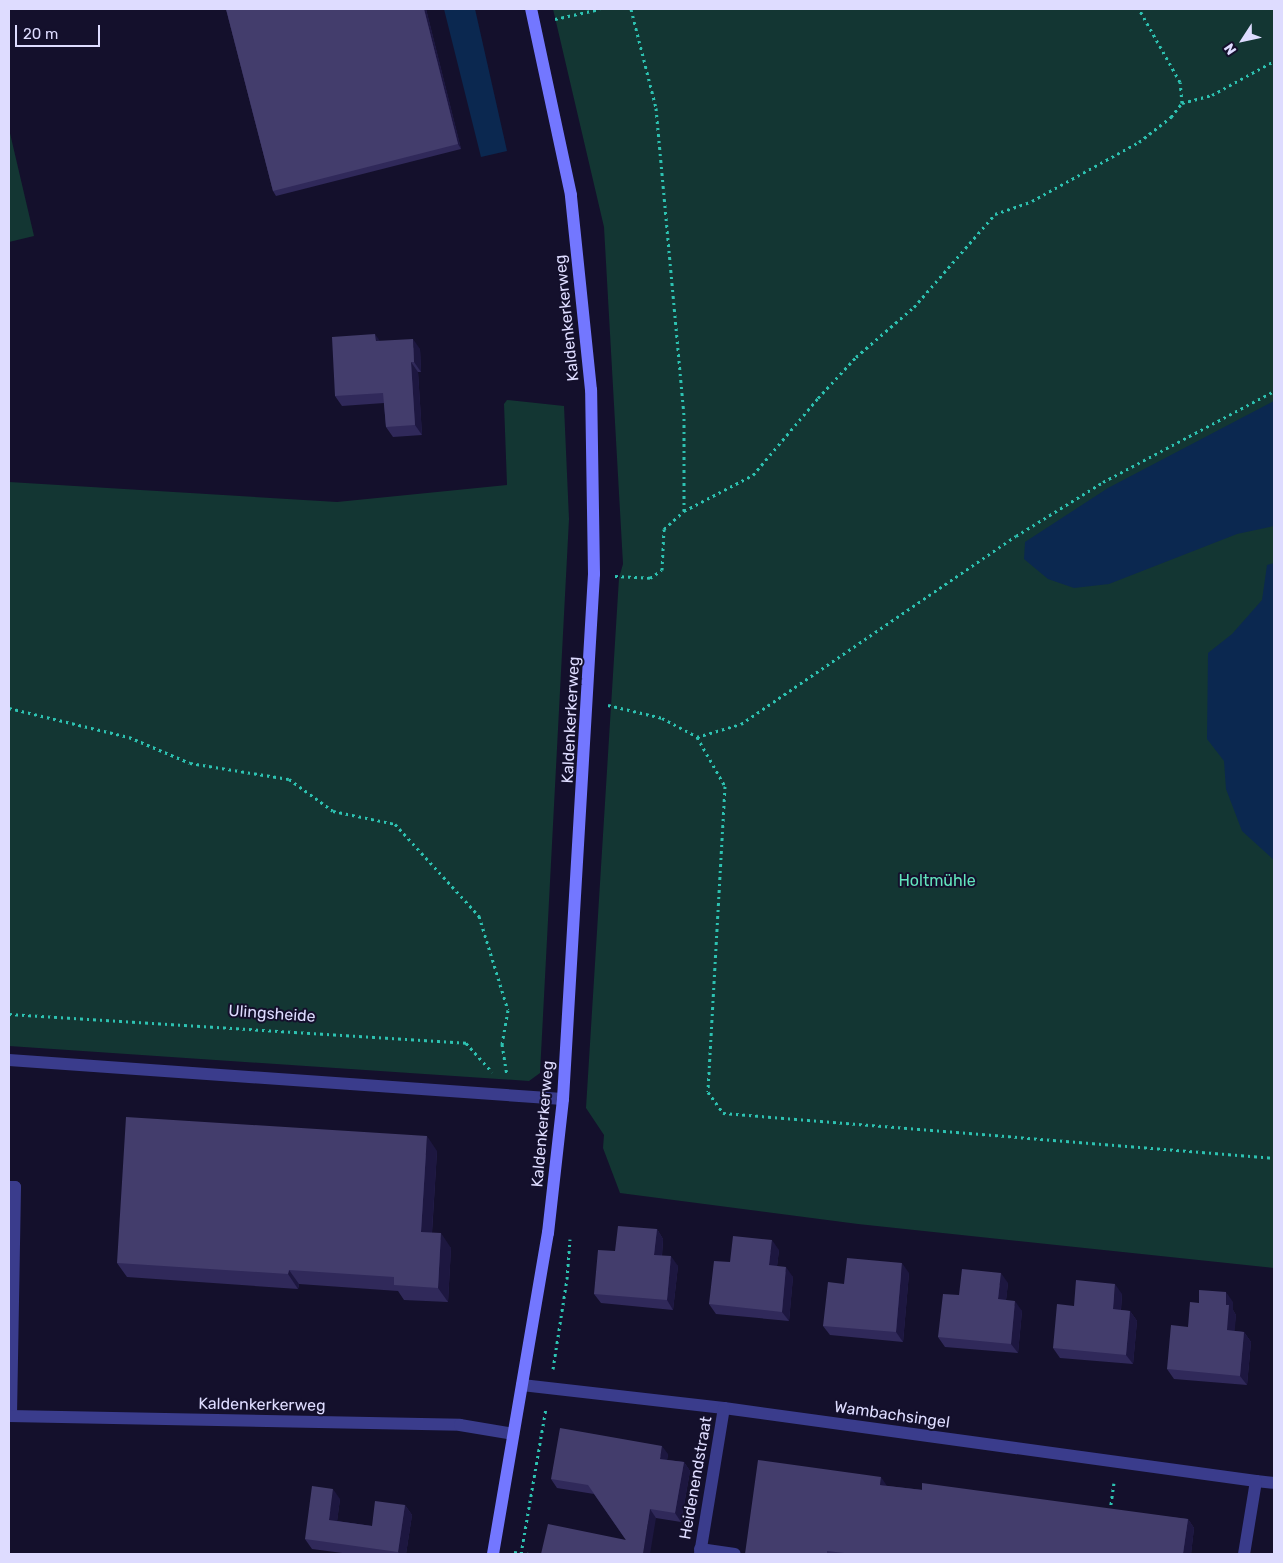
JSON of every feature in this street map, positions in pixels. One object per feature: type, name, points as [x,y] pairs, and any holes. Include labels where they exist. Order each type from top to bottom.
[{"type":"main road","name":"Kaldenkerkerweg","points":[[493,1554],[548,1233],[563,1099],[594,574],[591,390],[571,195],[531,9]]},
{"type":"street","points":[[9,1060],[563,1099]]},
{"type":"street","points":[[9,1187],[15,1187],[10,1416]]},
{"type":"street","name":"Wambachsingel","points":[[522,1385],[724,1408],[1274,1483]]},
{"type":"street","name":"Heidenendstraat","points":[[700,1552],[724,1408]]},
{"type":"street","name":"Kaldenkerkerweg","points":[[10,1416],[460,1425],[513,1434]]},
{"type":"street","points":[[1244,1554],[1256,1481]]},
{"type":"street","points":[[700,1552],[735,1554]]},
{"type":"path","points":[[535,24],[600,9]]},
{"type":"path","points":[[631,9],[656,108],[684,418],[684,511]]},
{"type":"path","points":[[1139,9],[1174,67],[1180,82],[1182,103]]},
{"type":"path","points":[[594,574],[650,578],[662,570],[664,529],[684,511],[753,475],[818,398],[856,357],[914,307],[995,214],[1032,200],[1138,142],[1171,117],[1182,103],[1220,92],[1274,61]]},
{"type":"path","points":[[696,737],[741,724],[1016,536],[1103,482],[1274,390]]},
{"type":"path","points":[[607,705],[662,718],[696,737],[725,786],[708,1092],[724,1113],[1274,1158]]},
{"type":"path","points":[[9,708],[129,737],[190,764],[289,779],[334,811],[396,824],[479,916],[508,1010],[502,1044],[509,1094]]},
{"type":"path","name":"Ulingsheide","points":[[9,1014],[466,1043],[509,1094]]},
{"type":"path","points":[[521,1554],[568,1279]]},
{"type":"path","points":[[1109,1518],[1117,1462]]},
{"type":"green space","name":"Holtmühle","points":[[553,9],[1274,9],[1274,1268],[858,1224],[620,1193],[603,1148],[604,1135],[586,1108],[619,578],[623,564],[604,227]]},
{"type":"green space","points":[[9,129],[34,236],[9,242]]},
{"type":"green space","points":[[507,400],[564,406],[569,519],[540,1073],[529,1081],[9,1046],[9,482],[337,502],[507,485],[504,404]]},
{"type":"water","points":[[444,9],[475,9],[507,151],[481,157]]},
{"type":"water","points":[[1274,401],[1274,526],[1237,534],[1109,584],[1074,588],[1048,579],[1024,559],[1025,542],[1108,488]]},
{"type":"water","points":[[1274,563],[1274,860],[1242,831],[1226,789],[1224,761],[1207,739],[1208,653],[1232,634],[1262,600],[1267,565]]},
{"type":"building","points":[[226,9],[424,9],[458,144],[273,191]]},
{"type":"building","points":[[375,334],[376,341],[413,339],[414,362],[411,362],[415,425],[386,427],[383,393],[335,396],[332,337]]},
{"type":"building","points":[[126,1117],[427,1136],[421,1232],[441,1233],[438,1288],[394,1285],[394,1277],[289,1270],[288,1274],[117,1263]]},
{"type":"building","points":[[618,1226],[657,1229],[654,1255],[671,1256],[667,1300],[594,1294],[598,1250],[615,1251]]},
{"type":"building","points":[[733,1236],[772,1240],[769,1265],[786,1267],[782,1312],[709,1304],[714,1261],[730,1262]]},
{"type":"building","points":[[847,1258],[902,1263],[896,1332],[823,1326],[828,1282],[844,1284]]},
{"type":"building","points":[[962,1269],[1001,1273],[998,1299],[1015,1301],[1011,1344],[938,1337],[943,1294],[959,1295]]},
{"type":"building","points":[[1076,1280],[1115,1284],[1113,1309],[1130,1311],[1126,1355],[1053,1348],[1057,1304],[1074,1306]]},
{"type":"building","points":[[1199,1290],[1226,1292],[1226,1305],[1229,1305],[1227,1330],[1244,1332],[1240,1376],[1167,1369],[1171,1325],[1188,1327],[1190,1302],[1199,1303]]},
{"type":"building","points":[[560,1428],[662,1446],[660,1459],[684,1462],[675,1513],[650,1509],[643,1554],[541,1554],[548,1524],[626,1540],[588,1485],[551,1479]]},
{"type":"building","points":[[758,1460],[881,1477],[880,1485],[922,1490],[922,1483],[1188,1519],[1183,1554],[853,1554],[827,1551],[827,1554],[745,1554]]},
{"type":"building","points":[[312,1486],[333,1489],[329,1520],[372,1526],[375,1501],[405,1505],[398,1552],[305,1539]]}]
